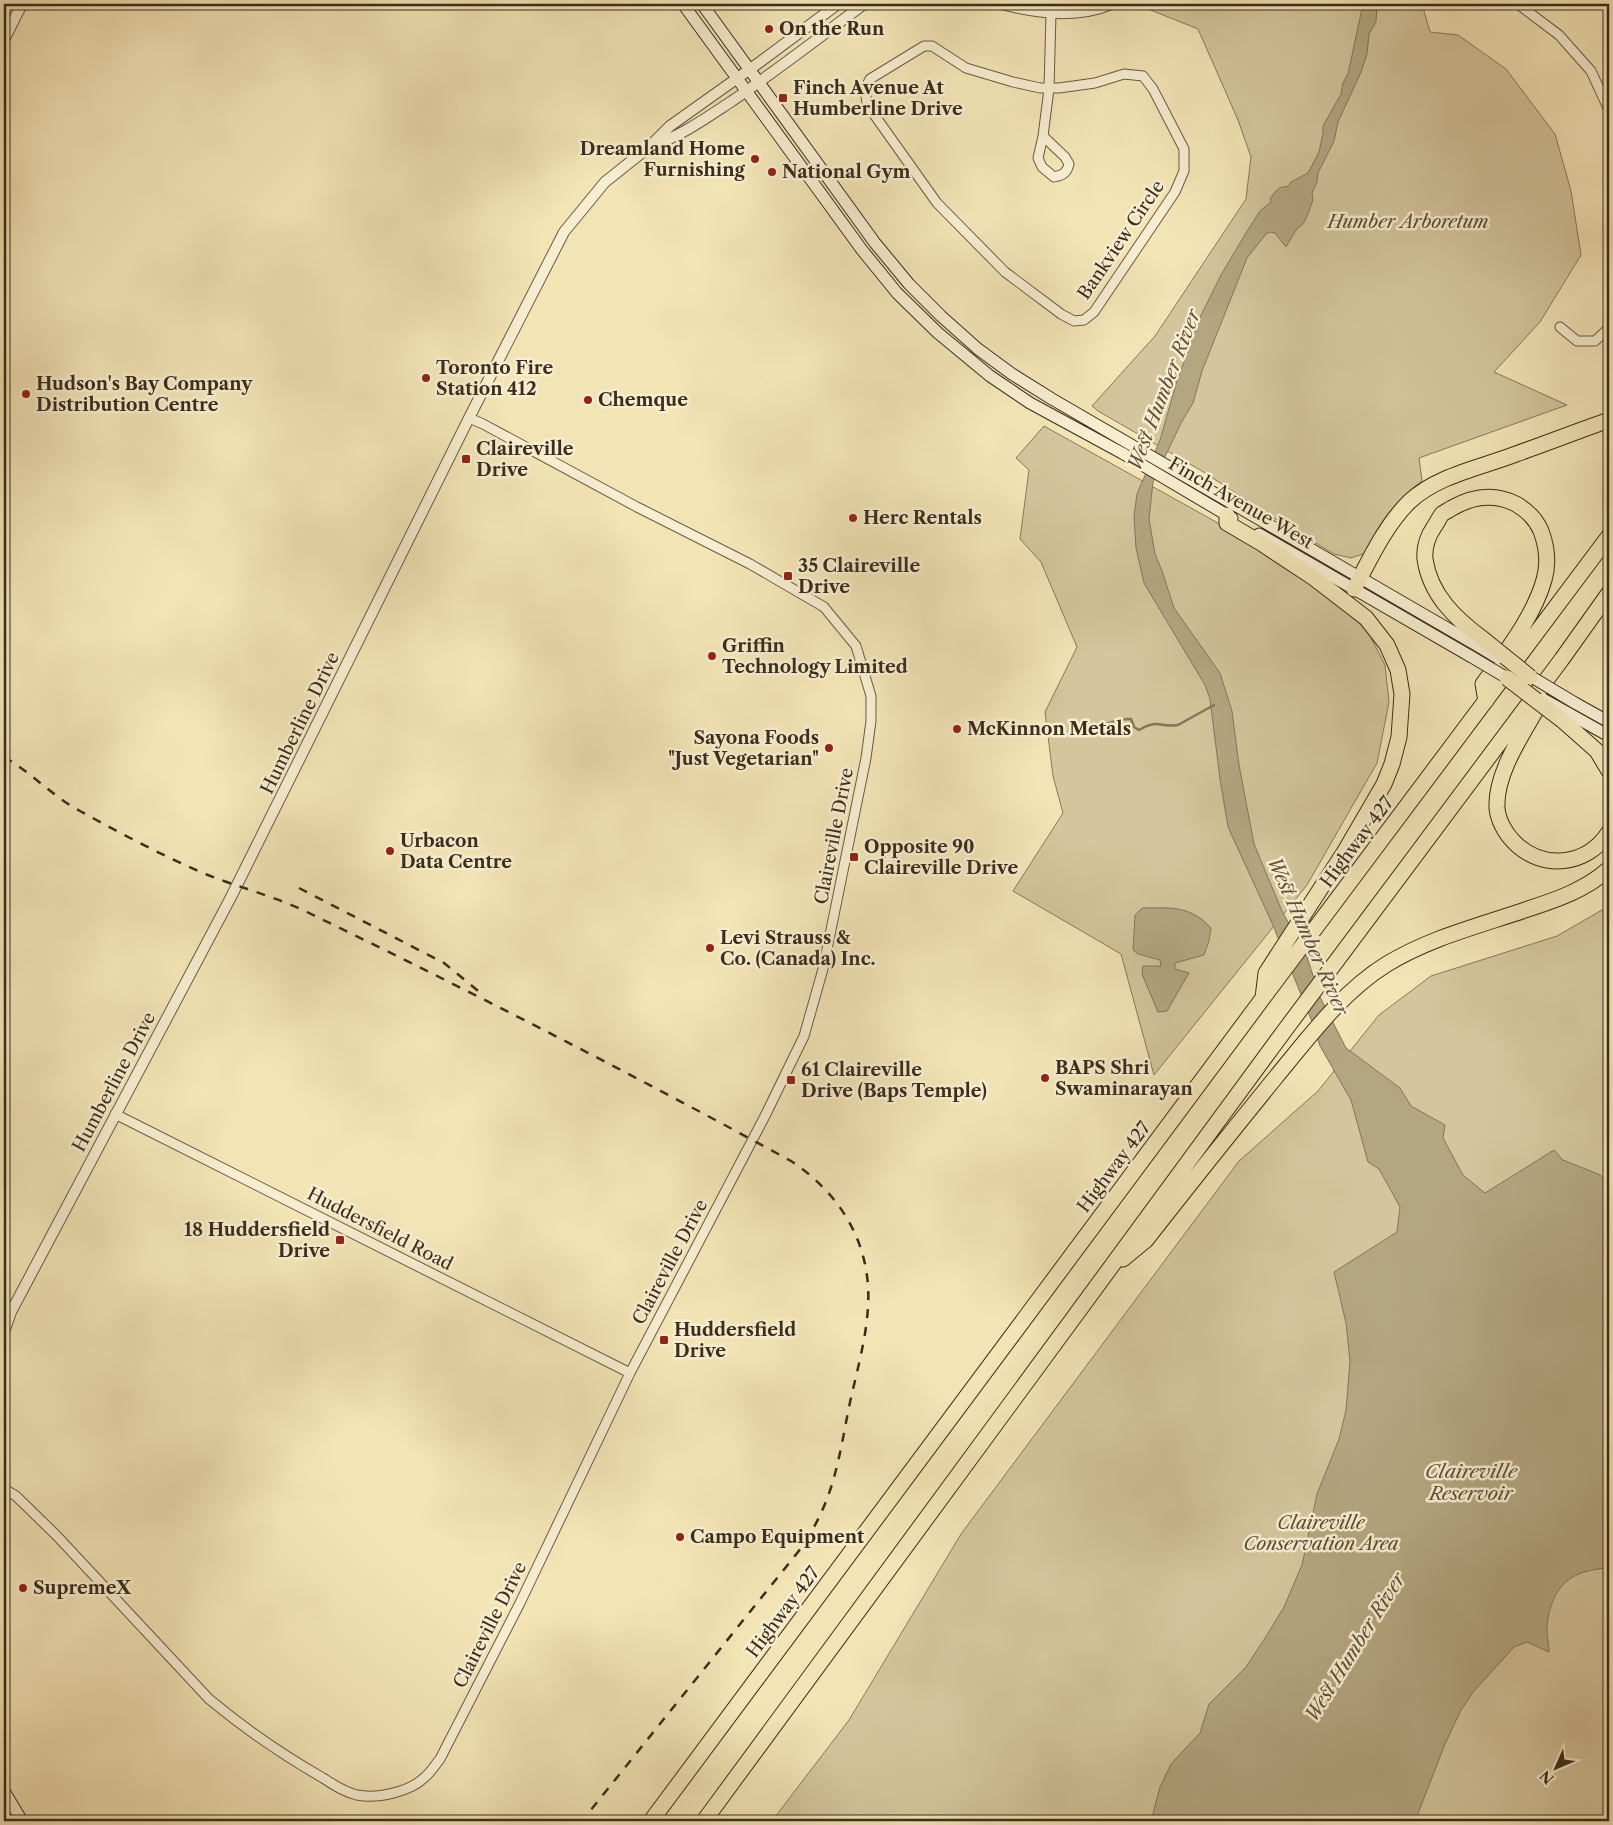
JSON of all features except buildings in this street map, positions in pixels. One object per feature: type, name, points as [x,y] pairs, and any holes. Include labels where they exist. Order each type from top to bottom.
[{"type":"highway","points":[[1357,583],[1394,521],[1409,503],[1426,489],[1437,482],[1460,473],[1609,420]]},
{"type":"highway","points":[[1486,701],[1484,684],[1524,624],[1544,580],[1548,560],[1544,539],[1531,514],[1504,499],[1486,497],[1466,500],[1443,514],[1428,536],[1425,558],[1431,582],[1440,598],[1481,643],[1530,677]]},
{"type":"highway","points":[[1226,515],[1227,523],[1306,573],[1366,618],[1387,645],[1398,670],[1402,694],[1399,737],[1392,764],[1384,784],[1366,817],[1266,973],[1263,998]]},
{"type":"highway","name":"Highway 427","points":[[651,1821],[1609,536]]},
{"type":"highway","points":[[704,1821],[1285,1030],[1562,659],[1609,593]]},
{"type":"highway","points":[[1562,659],[1535,714],[1514,748],[1502,776],[1497,808],[1503,827],[1509,837],[1528,854],[1546,860],[1562,861],[1574,859],[1590,852],[1609,832]]},
{"type":"highway","points":[[1507,678],[1565,716],[1596,751],[1609,770]]},
{"type":"highway","points":[[1107,1273],[1146,1240],[1296,1053],[1357,987],[1371,975],[1434,940],[1568,896],[1601,877],[1609,869]]},
{"type":"main road","name":"Finch Avenue West","points":[[683,4],[862,250],[890,285],[921,318],[954,348],[1008,389],[1045,412],[1123,448]]},
{"type":"main road","name":"Finch Avenue West","points":[[702,4],[875,243],[909,284],[965,338],[1012,374],[1123,448],[1357,583],[1507,678]]},
{"type":"main road","name":"Finch Avenue West","points":[[1188,485],[1226,515],[1357,583],[1481,643]]},
{"type":"main road","points":[[1530,677],[1609,722]]},
{"type":"main road","points":[[1565,716],[1609,736]]},
{"type":"main road","points":[[4,1792],[22,1821]]},
{"type":"main road","points":[[4,1814],[8,1821]]},
{"type":"street","points":[[4,40],[22,4]]},
{"type":"street","name":"Humberline Drive","points":[[4,1332],[12,1312],[115,1114],[237,885],[469,418],[564,232],[604,182],[649,147],[670,126],[838,4]]},
{"type":"street","name":"Humberline Drive","points":[[649,147],[668,140],[708,117],[759,83],[864,4]]},
{"type":"street","points":[[1001,4],[1051,14],[1080,12],[1112,4]]},
{"type":"street","points":[[1518,4],[1558,35],[1591,71],[1609,110]]},
{"type":"street","points":[[1043,136],[1049,89],[1051,14]]},
{"type":"street","name":"Bankview Circle","points":[[924,46],[932,46],[966,68],[1013,82],[1049,89],[1095,83],[1124,74],[1143,76],[1154,89],[1184,149],[1184,171],[1174,192],[1094,312],[1084,320],[1074,321],[1061,314],[1005,272],[937,203],[868,106],[864,94],[865,87],[870,79],[924,46]]},
{"type":"street","points":[[1560,327],[1577,341],[1595,341],[1609,328]]},
{"type":"street","name":"Claireville Drive","points":[[4,1489],[16,1496],[58,1536],[210,1700],[298,1764],[342,1790],[358,1795],[386,1796],[401,1791],[424,1778],[440,1760],[520,1603],[630,1373],[765,1116],[804,1036],[823,968],[864,768],[871,721],[871,696],[856,646],[824,607],[750,564],[637,507],[469,418]]},
{"type":"street","name":"Huddersfield Road","points":[[115,1114],[630,1373]]},
{"type":"green space","name":"Humber Arboretum","points":[[1422,4],[1430,32],[1458,35],[1506,69],[1555,134],[1571,191],[1581,255],[1540,322],[1494,372],[1567,405],[1419,458],[1422,481],[1388,513],[1370,542],[1366,553],[1351,558],[1334,554],[1272,517],[1202,471],[1092,406],[1155,336],[1246,199],[1251,157],[1238,120],[1198,29],[1138,5]]},
{"type":"green space","points":[[1044,426],[1252,542],[1311,583],[1367,630],[1385,665],[1389,702],[1377,763],[1307,885],[1154,1075],[1121,954],[1013,891],[1063,813],[1053,776],[1045,712],[1077,647],[1041,562],[1020,539],[1029,470],[1016,458]]},
{"type":"green space","name":"Claireville Conservation Area","points":[[1609,906],[1609,1821],[772,1821],[849,1720],[961,1534],[1239,1161],[1318,1091],[1379,1015],[1431,976],[1557,936]]},
{"type":"water","name":"Claireville Reservoir","points":[[1363,4],[1377,4],[1376,22],[1369,34],[1367,54],[1361,72],[1338,122],[1334,141],[1318,173],[1309,211],[1304,223],[1296,230],[1286,247],[1275,233],[1270,232],[1266,234],[1247,258],[1202,371],[1193,403],[1181,423],[1153,482],[1149,519],[1155,554],[1174,608],[1220,673],[1232,711],[1239,765],[1254,844],[1282,911],[1307,957],[1320,997],[1346,1048],[1400,1088],[1411,1106],[1445,1125],[1443,1138],[1463,1175],[1485,1193],[1554,1150],[1563,1160],[1598,1174],[1609,1181],[1609,1568],[1596,1569],[1574,1576],[1559,1590],[1553,1600],[1547,1625],[1549,1652],[1527,1642],[1514,1647],[1474,1691],[1461,1710],[1445,1744],[1415,1821],[1151,1821],[1160,1787],[1171,1764],[1200,1733],[1209,1704],[1246,1667],[1284,1607],[1302,1565],[1317,1494],[1339,1439],[1346,1410],[1350,1361],[1346,1323],[1334,1272],[1397,1232],[1400,1207],[1379,1169],[1368,1162],[1351,1100],[1320,1046],[1272,923],[1228,827],[1210,699],[1205,685],[1144,583],[1136,548],[1134,516],[1137,494],[1160,440],[1177,381],[1202,313],[1221,275],[1260,211],[1271,202],[1270,199],[1277,190],[1287,187],[1291,182],[1308,173],[1319,152],[1323,126],[1341,94],[1343,83],[1348,74]]},
{"type":"water","points":[[1142,908],[1180,909],[1195,915],[1211,928],[1204,955],[1175,963],[1175,969],[1189,973],[1167,1011],[1158,1012],[1142,974],[1143,966],[1161,966],[1160,960],[1138,954],[1133,950],[1135,915]]},
{"type":"waterway","points":[[1095,725],[1131,719],[1134,727],[1139,730],[1155,724],[1178,725],[1214,705]]},
{"type":"railway","points":[[4,757],[70,805],[141,844],[203,873],[294,906],[368,942],[611,1065],[791,1161],[825,1189],[850,1223],[859,1242],[865,1263],[868,1284],[867,1320],[837,1465],[827,1500],[810,1534],[798,1552],[582,1821]]},
{"type":"railway","points":[[299,888],[444,963],[482,994]]},
{"type":"place","name":"On the Run","points":[[769,29]]},
{"type":"place","name":"Finch Avenue At Humberline Drive","points":[[783,98]]},
{"type":"place","name":"Dreamland Home Furnishing","points":[[755,159]]},
{"type":"place","name":"National Gym","points":[[772,172]]},
{"type":"place","name":"Toronto Fire Station 412","points":[[426,378]]},
{"type":"place","name":"Hudson's Bay Company Distribution Centre","points":[[26,394]]},
{"type":"place","name":"Chemque","points":[[588,400]]},
{"type":"place","name":"Claireville Drive","points":[[466,459]]},
{"type":"place","name":"Herc Rentals","points":[[853,518]]},
{"type":"place","name":"35 Claireville Drive","points":[[788,576]]},
{"type":"place","name":"Griffin Technology Limited","points":[[712,656]]},
{"type":"place","name":"McKinnon Metals","points":[[957,729]]},
{"type":"place","name":"Sayona Foods \"Just Vegetarian\"","points":[[829,748]]},
{"type":"place","name":"Urbacon Data Centre","points":[[390,851]]},
{"type":"place","name":"Opposite 90 Claireville Drive","points":[[854,857]]},
{"type":"place","name":"Levi Strauss & Co. (Canada) Inc.","points":[[710,948]]},
{"type":"place","name":"BAPS Shri Swaminarayan","points":[[1045,1078]]},
{"type":"place","name":"61 Claireville Drive (Baps Temple)","points":[[791,1080]]},
{"type":"place","name":"18 Huddersfield Drive","points":[[340,1240]]},
{"type":"place","name":"Huddersfield Drive","points":[[664,1340]]},
{"type":"place","name":"Campo Equipment","points":[[680,1537]]},
{"type":"place","name":"SupremeX","points":[[23,1588]]},
{"type":"water label","name":"West Humber River","points":[[1164,390]]},
{"type":"water label","name":"West Humber River","points":[[1308,936]]},
{"type":"water label","name":"West Humber River","points":[[1355,1647]]}]
